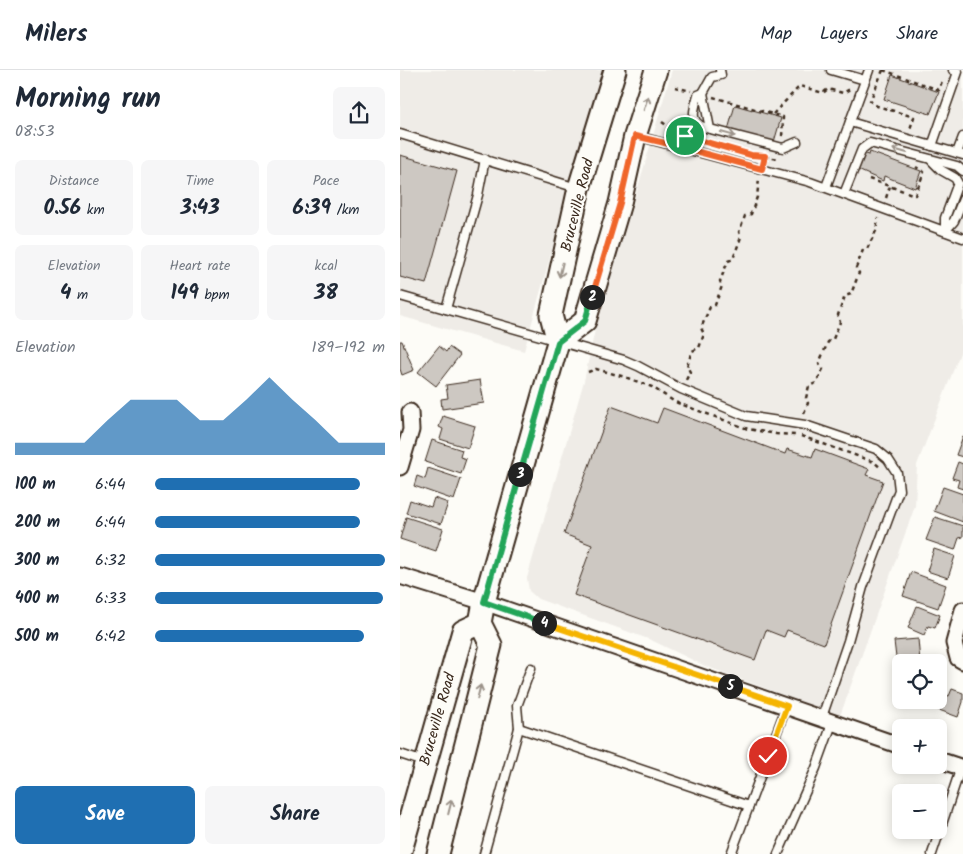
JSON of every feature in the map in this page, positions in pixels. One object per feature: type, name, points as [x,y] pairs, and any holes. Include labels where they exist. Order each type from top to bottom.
[{"type":"main road","name":"Bruceville Road","points":[[400,854],[463,631],[480,623],[484,602],[558,342],[551,314],[579,188],[615,70]]},
{"type":"main road","points":[[558,342],[585,321],[620,203],[635,136],[656,70]]},
{"type":"main road","points":[[438,854],[491,645],[480,623]]},
{"type":"street","points":[[400,467],[411,430],[410,412]]},
{"type":"street","points":[[400,576],[484,602],[892,743]]},
{"type":"street","points":[[963,610],[954,643],[958,658],[963,661]]},
{"type":"street","points":[[947,763],[962,768]]},
{"type":"lane","points":[[831,70],[865,80]]},
{"type":"lane","points":[[826,187],[869,70]]},
{"type":"lane","points":[[932,146],[958,72],[953,70]]},
{"type":"lane","points":[[721,73],[712,76],[702,94],[698,95],[693,116],[696,123],[702,127],[783,148],[798,142]]},
{"type":"lane","points":[[702,94],[710,129]]},
{"type":"lane","points":[[850,122],[960,154],[963,137]]},
{"type":"lane","points":[[400,134],[579,188]]},
{"type":"lane","points":[[635,136],[826,187],[963,238]]},
{"type":"lane","points":[[844,194],[862,149],[870,144],[957,166],[963,171]]},
{"type":"lane","points":[[446,309],[478,195],[485,159]]},
{"type":"lane","points":[[931,159],[941,170],[955,178],[958,183],[945,218],[945,231]]},
{"type":"lane","points":[[945,231],[954,221],[963,199]]},
{"type":"lane","points":[[400,296],[638,366],[676,387],[746,416],[805,425],[876,449],[888,459],[897,473],[899,490],[863,588],[827,719],[816,768],[778,854]]},
{"type":"lane","points":[[484,854],[519,728],[517,706],[531,668]]},
{"type":"lane","points":[[731,854],[787,706]]},
{"type":"lane","points":[[519,728],[748,806]]},
{"type":"lane","points":[[400,754],[425,762]]},
{"type":"lane","points":[[932,854],[962,768]]},
{"type":"path","points":[[910,129],[914,117],[877,106],[870,101],[883,70],[939,90],[942,81],[954,85]]},
{"type":"path","points":[[773,114],[800,86],[824,93],[828,89],[843,94],[850,89]]},
{"type":"path","points":[[675,87],[783,117],[782,140]]},
{"type":"path","points":[[662,122],[677,133],[732,149]]},
{"type":"path","points":[[741,152],[779,159]]},
{"type":"path","points":[[686,380],[690,372],[687,366],[692,350],[699,348],[704,334],[701,328],[710,306],[715,305],[722,286],[720,281],[728,261],[733,259],[742,237],[739,232],[745,216],[751,214],[757,197],[758,181],[765,156]]},
{"type":"path","points":[[869,178],[915,195],[924,172],[914,166]]},
{"type":"path","points":[[886,198],[890,186]]},
{"type":"path","points":[[804,413],[808,403],[806,398],[809,386],[816,383],[823,369],[819,363],[828,342],[833,339],[840,322],[838,315],[845,296],[851,294],[859,273],[856,268],[863,250],[867,249],[876,231],[878,216]]},
{"type":"shaded area","points":[[400,70],[602,70],[524,351],[400,316]]},
{"type":"shaded area","points":[[672,70],[963,70],[963,345],[917,465],[915,506],[840,716],[705,666],[651,640],[538,599],[529,591],[527,578],[584,381],[608,269],[630,215]]},
{"type":"building","points":[[892,75],[939,92],[930,114],[884,99]]},
{"type":"building","points":[[735,105],[781,118],[774,142],[728,130]]},
{"type":"building","points":[[857,151],[869,155],[870,152],[921,171],[915,188],[884,176],[883,181],[851,167]]},
{"type":"building","points":[[400,155],[457,171],[426,284],[400,277]]},
{"type":"building","points":[[400,341],[402,341],[414,370],[402,375],[400,369]]},
{"type":"building","points":[[439,346],[446,352],[449,347],[460,355],[436,386],[418,372]]},
{"type":"building","points":[[480,380],[484,403],[442,409],[441,399],[448,398],[446,385]]},
{"type":"building","points":[[611,406],[657,423],[663,408],[785,454],[787,449],[812,457],[815,449],[869,469],[866,475],[883,481],[824,644],[787,630],[784,637],[766,630],[755,660],[574,595],[592,545],[564,534]]},
{"type":"building","points":[[443,416],[475,426],[468,448],[440,439],[443,429],[439,427]]},
{"type":"building","points":[[963,436],[963,457],[956,455]]},
{"type":"building","points":[[432,440],[462,450],[460,457],[466,459],[461,474],[425,462]]},
{"type":"building","points":[[958,462],[963,464],[963,489],[957,487],[959,480],[952,478]]},
{"type":"building","points":[[428,468],[461,479],[454,500],[414,486],[417,476],[425,479]]},
{"type":"building","points":[[943,487],[963,494],[963,522],[934,511]]},
{"type":"building","points":[[434,498],[448,503],[441,524],[406,513],[410,500],[431,507]]},
{"type":"building","points":[[406,517],[443,529],[436,551],[400,539]]},
{"type":"building","points":[[935,517],[963,526],[963,537],[959,538],[955,550],[926,540]]},
{"type":"building","points":[[934,549],[955,556],[948,578],[927,571]]},
{"type":"building","points":[[911,572],[946,585],[938,608],[903,596]]},
{"type":"building","points":[[917,606],[940,615],[935,628],[928,626],[924,635],[908,628]]},
{"type":"building","points":[[918,639],[919,654],[896,654],[894,641]]},
{"type":"building","points":[[952,689],[963,693],[963,702],[958,717],[936,709],[947,709],[947,695],[949,696]]},
{"type":"route","points":[[685,136],[751,155],[765,156],[762,169],[635,136],[620,203],[585,321],[558,342],[484,602],[787,706],[768,756]]}]
